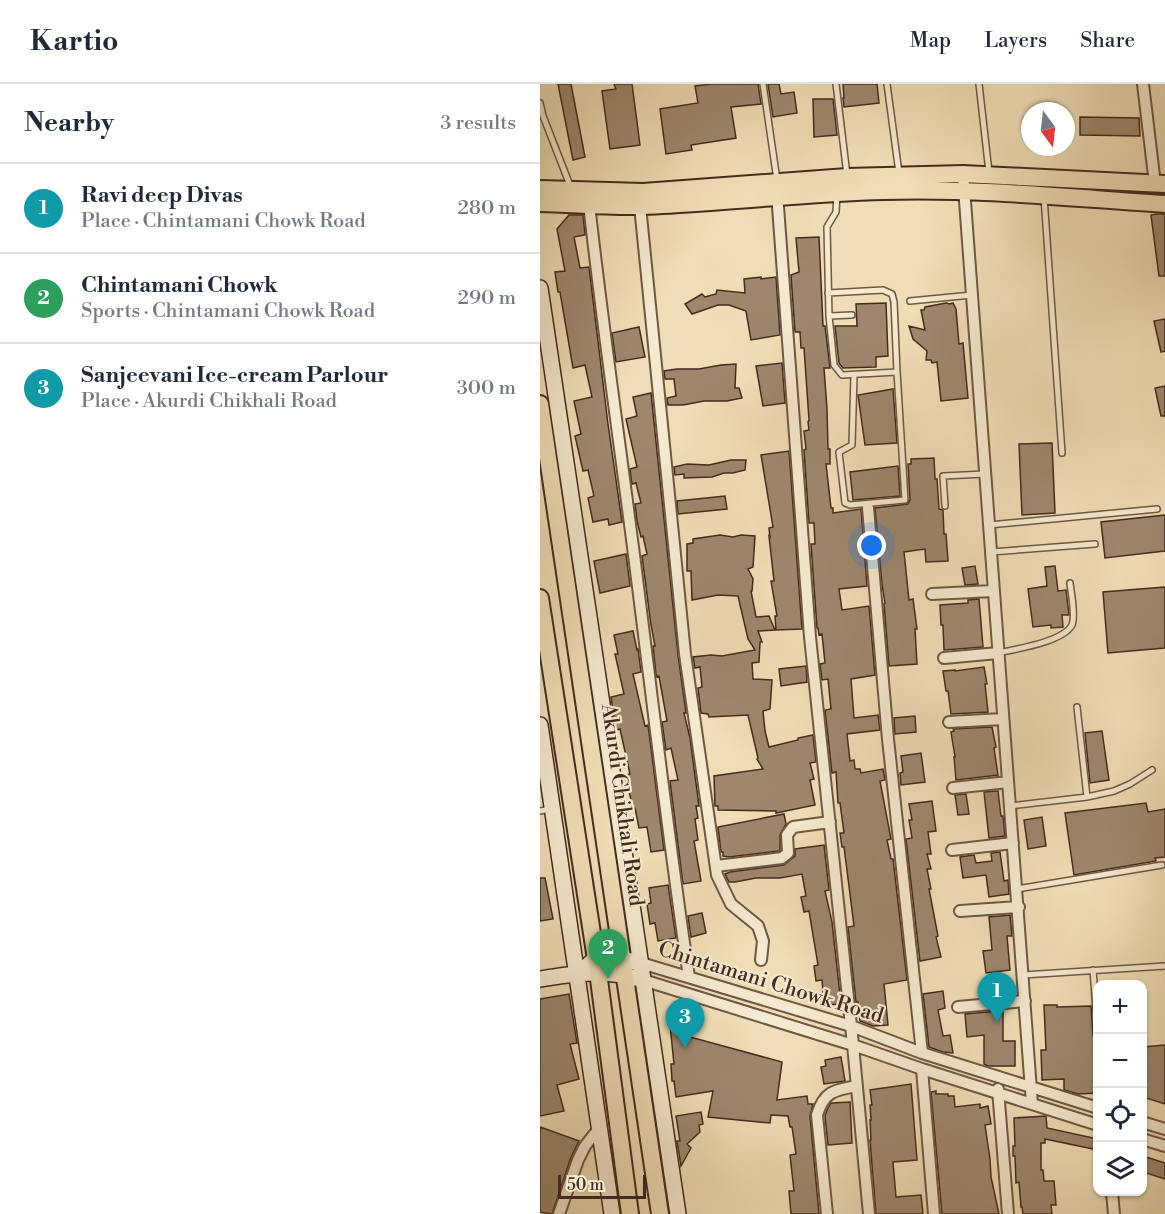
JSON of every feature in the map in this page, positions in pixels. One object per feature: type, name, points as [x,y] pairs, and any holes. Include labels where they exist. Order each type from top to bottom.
[{"type":"main road","points":[[540,189],[571,190],[641,199],[660,206],[847,177],[899,175],[1044,196],[1165,204]]},
{"type":"main road","points":[[777,189],[837,194],[884,191],[964,183],[989,175],[1160,184]]},
{"type":"main road","points":[[540,203],[589,204],[641,199]]},
{"type":"main road","name":"Akurdi Chikhali Road","points":[[540,404],[660,1214]]},
{"type":"main road","points":[[540,598],[596,966],[630,1214]]},
{"type":"street","points":[[1143,84],[1160,184]]},
{"type":"street","points":[[964,183],[1032,1104]]},
{"type":"street","points":[[777,189],[810,637],[869,1214]]},
{"type":"street","points":[[641,199],[685,654],[717,875],[731,904],[758,926],[763,941],[761,960]]},
{"type":"street","points":[[589,204],[689,977]]},
{"type":"street","points":[[540,288],[678,1214]]},
{"type":"street","points":[[868,508],[888,740],[922,1053]]},
{"type":"street","points":[[932,594],[993,591]]},
{"type":"street","points":[[944,658],[998,653]]},
{"type":"street","points":[[949,723],[1003,719]]},
{"type":"street","points":[[540,725],[546,810],[576,974],[612,1214]]},
{"type":"street","points":[[953,788],[1008,782]]},
{"type":"street","points":[[716,866],[782,858],[788,853],[787,835],[793,827],[830,822]]},
{"type":"street","points":[[952,850],[1013,843]]},
{"type":"street","points":[[960,911],[1018,907]]},
{"type":"street","name":"Chintamani Chowk Road","points":[[540,979],[576,974],[596,966],[624,967],[641,963],[850,1026],[922,1053],[1093,1106]]},
{"type":"street","name":"Chintamani Chowk Road","points":[[624,967],[643,980],[853,1045],[1093,1123]]},
{"type":"street","points":[[958,1007],[1025,1001]]},
{"type":"street","points":[[922,1069],[934,1214]]},
{"type":"street","points":[[997,1076],[1008,1214]]},
{"type":"street","points":[[827,1214],[817,1115],[826,1096],[836,1089],[857,1086]]},
{"type":"street","points":[[1147,1123],[1165,1129]]},
{"type":"street","points":[[559,1214],[578,1160],[585,1146],[600,1127]]},
{"type":"street","points":[[1147,1140],[1165,1146]]},
{"type":"street","points":[[1112,1196],[1114,1214]]},
{"type":"lane","points":[[764,84],[777,189]]},
{"type":"lane","points":[[836,84],[847,177]]},
{"type":"lane","points":[[887,84],[899,175]]},
{"type":"lane","points":[[979,84],[989,175]]},
{"type":"lane","points":[[540,104],[571,190]]},
{"type":"lane","points":[[837,194],[836,212],[827,227],[829,316],[834,365],[842,375],[897,372]]},
{"type":"lane","points":[[1044,196],[1062,453]]},
{"type":"lane","points":[[828,293],[884,290],[892,294],[906,499],[903,501],[850,505],[844,503],[840,452],[852,445],[854,375]]},
{"type":"lane","points":[[910,301],[972,295]]},
{"type":"lane","points":[[829,316],[852,315]]},
{"type":"lane","points":[[945,506],[943,476],[985,474]]},
{"type":"lane","points":[[988,525],[1157,509]]},
{"type":"lane","points":[[991,552],[1095,544]]},
{"type":"lane","points":[[998,653],[1056,638],[1067,630],[1074,617],[1070,583]]},
{"type":"lane","points":[[1077,707],[1087,797]]},
{"type":"lane","points":[[1010,806],[1087,797],[1114,791],[1152,770]]},
{"type":"lane","points":[[1017,889],[1162,865]]},
{"type":"lane","points":[[1023,975],[1165,966]]},
{"type":"lane","points":[[1093,970],[1098,1034]]},
{"type":"building","points":[[558,84],[571,84],[585,157],[573,160]]},
{"type":"building","points":[[614,84],[632,84],[640,145],[610,149],[602,91],[616,89]]},
{"type":"building","points":[[758,84],[761,104],[731,107],[736,138],[691,145],[692,150],[666,154],[660,109],[698,103],[695,86]]},
{"type":"building","points":[[768,84],[779,84],[781,94],[794,92],[797,113],[773,117]]},
{"type":"building","points":[[843,84],[877,84],[879,103],[844,107]]},
{"type":"building","points":[[813,99],[833,99],[837,135],[814,137]]},
{"type":"building","points":[[1080,117],[1139,118],[1140,136],[1080,135]]},
{"type":"building","points":[[1165,214],[1165,276],[1159,276],[1151,215]]},
{"type":"building","points":[[569,215],[583,215],[585,235],[574,237],[580,268],[589,267],[622,522],[609,525],[608,519],[593,522],[588,498],[594,496],[588,470],[583,471],[575,436],[581,434],[574,401],[592,397],[585,365],[573,368],[555,272],[565,271],[557,229]]},
{"type":"building","points":[[819,237],[823,326],[825,326],[830,368],[824,368],[828,449],[830,449],[830,464],[826,464],[831,508],[833,508],[833,513],[861,509],[867,586],[839,589],[842,610],[869,606],[875,675],[851,679],[854,718],[878,715],[880,730],[847,734],[850,761],[854,760],[855,769],[860,769],[861,773],[883,769],[885,780],[880,781],[891,839],[887,840],[891,859],[893,859],[907,980],[884,984],[888,1025],[873,1026],[860,1021],[858,1002],[856,1002],[848,927],[854,926],[844,847],[842,847],[840,833],[844,833],[840,803],[838,803],[836,772],[832,773],[825,710],[831,709],[828,679],[822,680],[820,664],[825,663],[822,634],[819,635],[817,628],[811,544],[815,544],[814,523],[809,523],[804,450],[806,449],[804,431],[809,430],[809,420],[804,348],[801,348],[800,332],[795,332],[791,275],[799,272],[796,238]]},
{"type":"building","points":[[761,277],[761,279],[776,277],[780,335],[751,340],[746,311],[729,305],[718,305],[692,314],[685,304],[702,294],[705,297],[716,294],[717,290],[745,293],[744,279]]},
{"type":"building","points":[[886,303],[888,356],[876,357],[876,367],[843,368],[839,363],[835,326],[857,326],[856,304]]},
{"type":"building","points":[[953,303],[956,309],[959,344],[963,343],[968,398],[941,401],[937,362],[932,363],[931,360],[926,360],[927,351],[913,339],[909,326],[925,330],[921,310],[925,307]]},
{"type":"building","points":[[1165,319],[1165,351],[1161,352],[1154,321]]},
{"type":"building","points":[[639,327],[645,357],[616,362],[612,333]]},
{"type":"building","points":[[782,363],[785,403],[763,406],[756,366]]},
{"type":"building","points":[[736,364],[735,388],[739,388],[742,398],[668,405],[667,398],[676,396],[674,379],[665,379],[664,371]]},
{"type":"building","points":[[1165,386],[1165,416],[1161,416],[1155,388]]},
{"type":"building","points":[[893,389],[897,443],[865,445],[858,395]]},
{"type":"building","points":[[651,393],[686,713],[684,713],[690,738],[699,806],[696,806],[698,818],[695,819],[698,840],[694,841],[701,881],[683,884],[670,781],[678,780],[671,748],[666,750],[662,722],[667,721],[659,676],[657,677],[656,674],[653,646],[655,646],[642,556],[647,554],[637,521],[635,504],[641,503],[636,483],[632,484],[630,469],[637,467],[626,419],[637,416],[633,397]]},
{"type":"building","points":[[1052,443],[1055,513],[1022,515],[1019,444]]},
{"type":"building","points":[[789,451],[802,629],[776,630],[775,616],[777,616],[771,581],[774,581],[769,536],[769,528],[773,527],[761,455]]},
{"type":"building","points":[[934,458],[939,509],[943,510],[948,561],[926,562],[925,549],[904,552],[909,600],[913,599],[917,629],[915,629],[917,664],[889,666],[875,508],[908,504],[910,500],[908,464],[911,464],[911,459]]},
{"type":"building","points":[[731,460],[746,460],[745,470],[712,477],[684,478],[684,474],[675,475],[674,467],[687,464],[709,465]]},
{"type":"building","points":[[898,466],[900,496],[853,500],[850,472]]},
{"type":"building","points":[[725,496],[727,509],[678,514],[677,501]]},
{"type":"building","points":[[1165,515],[1165,551],[1105,558],[1101,522]]},
{"type":"building","points":[[720,535],[755,536],[753,567],[748,569],[753,579],[751,591],[756,617],[769,616],[775,630],[758,631],[762,642],[760,642],[759,662],[752,663],[753,679],[772,680],[770,709],[763,711],[769,747],[813,735],[816,762],[810,763],[814,779],[810,780],[815,805],[776,813],[776,811],[718,810],[718,806],[715,806],[714,776],[763,769],[757,759],[748,715],[709,717],[708,714],[701,713],[698,688],[702,687],[700,667],[695,668],[693,657],[722,656],[755,650],[748,639],[738,596],[718,595],[692,600],[691,571],[687,571],[687,544],[693,543],[693,539]]},
{"type":"building","points":[[626,554],[630,586],[600,593],[594,561]]},
{"type":"building","points":[[975,566],[978,584],[965,585],[962,568]]},
{"type":"building","points":[[1055,566],[1058,591],[1066,590],[1069,615],[1062,615],[1063,627],[1051,628],[1051,625],[1033,627],[1028,589],[1047,586],[1045,567]]},
{"type":"building","points":[[1165,587],[1165,648],[1108,653],[1103,592]]},
{"type":"building","points":[[979,599],[983,647],[944,650],[940,605],[968,603],[968,600]]},
{"type":"building","points":[[633,631],[641,672],[633,674],[645,726],[648,725],[664,850],[651,852],[647,827],[639,828],[635,808],[633,808],[625,775],[630,774],[620,729],[616,730],[611,697],[624,694],[615,654],[618,654],[614,635]]},
{"type":"building","points":[[806,666],[807,682],[781,686],[779,669]]},
{"type":"building","points":[[984,667],[988,712],[951,714],[943,671]]},
{"type":"building","points":[[915,716],[916,732],[895,734],[894,718]]},
{"type":"building","points":[[992,727],[998,775],[956,780],[951,732],[954,731],[953,729]]},
{"type":"building","points":[[1102,731],[1109,780],[1090,783],[1085,733]]},
{"type":"building","points":[[921,753],[925,782],[901,785],[900,773],[903,772],[901,756]]},
{"type":"building","points":[[998,791],[1005,836],[989,838],[984,792]]},
{"type":"building","points":[[966,794],[969,814],[958,815],[955,795]]},
{"type":"building","points":[[932,801],[936,831],[928,832],[931,854],[927,854],[931,869],[927,869],[941,957],[920,961],[906,839],[912,838],[909,804]]},
{"type":"building","points":[[1146,803],[1148,812],[1165,809],[1165,857],[1155,858],[1156,861],[1074,875],[1065,813]]},
{"type":"building","points":[[784,814],[786,824],[780,835],[779,851],[723,856],[718,827]]},
{"type":"building","points":[[1042,817],[1046,846],[1028,849],[1024,820]]},
{"type":"building","points":[[824,845],[829,890],[825,891],[832,922],[841,1004],[824,1005],[822,980],[816,981],[814,966],[818,965],[809,911],[804,912],[801,897],[806,896],[802,874],[729,882],[725,874],[784,865],[795,856],[795,849]]},
{"type":"building","points":[[1000,852],[1004,881],[1008,880],[1009,894],[989,897],[986,875],[963,878],[960,857],[974,855],[976,863],[992,861],[991,853]]},
{"type":"building","points":[[540,878],[545,878],[553,919],[540,921]]},
{"type":"building","points":[[668,885],[676,938],[658,941],[655,923],[650,924],[647,904],[651,903],[649,888]]},
{"type":"building","points":[[702,913],[706,933],[691,937],[688,916]]},
{"type":"building","points":[[1010,915],[1012,936],[1007,936],[1010,970],[986,973],[983,951],[992,950],[989,917]]},
{"type":"building","points":[[943,991],[945,1008],[938,1010],[943,1036],[950,1035],[953,1053],[929,1047],[923,994]]},
{"type":"building","points":[[569,994],[577,1043],[570,1044],[579,1079],[557,1085],[564,1111],[540,1116],[540,999]]},
{"type":"building","points":[[1044,1005],[1091,1006],[1093,1093],[1078,1094],[1064,1090],[1064,1079],[1042,1080],[1041,1050],[1046,1050]]},
{"type":"building","points":[[1003,1012],[1003,1041],[1015,1041],[1015,1066],[984,1064],[984,1035],[967,1037],[965,1014]]},
{"type":"building","points":[[687,1013],[690,1037],[782,1062],[777,1100],[807,1096],[808,1104],[813,1104],[810,1116],[819,1214],[791,1214],[789,1191],[794,1191],[790,1155],[796,1154],[788,1116],[771,1115],[770,1123],[708,1117],[713,1091],[676,1097],[674,1081],[672,1081],[671,1064],[674,1064],[669,1015]]},
{"type":"building","points":[[1165,1045],[1165,1104],[1147,1098],[1147,1047]]},
{"type":"building","points":[[841,1057],[845,1081],[824,1084],[821,1067],[826,1066],[825,1060]]},
{"type":"building","points":[[911,1084],[917,1160],[893,1162],[896,1197],[921,1195],[923,1214],[876,1214],[870,1140],[870,1105],[872,1105],[870,1090]]},
{"type":"building","points":[[936,1091],[936,1094],[954,1096],[955,1107],[980,1104],[980,1108],[988,1106],[991,1124],[985,1125],[991,1177],[999,1214],[942,1214],[931,1092]]},
{"type":"building","points":[[850,1102],[852,1143],[828,1145],[825,1116],[827,1110],[831,1103]]},
{"type":"building","points":[[701,1112],[703,1124],[699,1125],[700,1132],[687,1144],[691,1148],[681,1166],[676,1116]]},
{"type":"building","points":[[1046,1116],[1047,1128],[1093,1138],[1093,1149],[1045,1139],[1045,1143],[1041,1143],[1041,1170],[1043,1170],[1044,1181],[1054,1181],[1056,1205],[1051,1205],[1052,1214],[1023,1214],[1019,1182],[1016,1183],[1015,1156],[1013,1156],[1014,1118]]},
{"type":"building","points":[[540,1127],[579,1141],[571,1157],[552,1214],[540,1212]]},
{"type":"building","points":[[1147,1157],[1165,1163],[1165,1179],[1147,1173]]},
{"type":"place","name":"Chintamani Chowk","points":[[608,979]]},
{"type":"place","name":"Ravi deep Divas","points":[[997,1022]]},
{"type":"place","name":"Sanjeevani Ice-cream Parlour","points":[[685,1048]]}]
